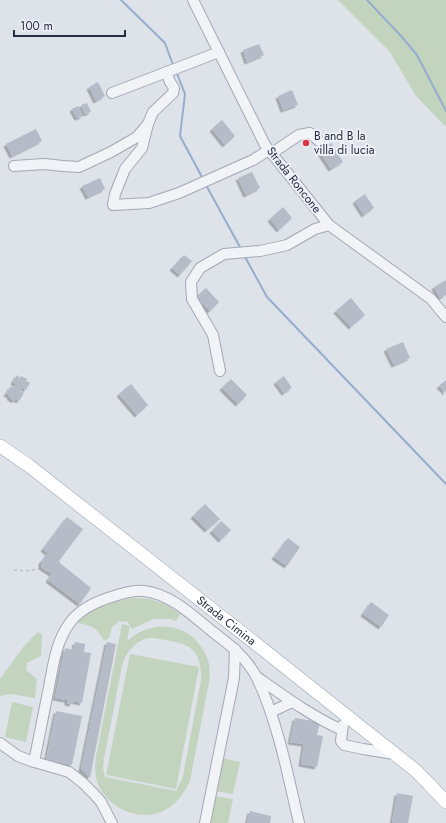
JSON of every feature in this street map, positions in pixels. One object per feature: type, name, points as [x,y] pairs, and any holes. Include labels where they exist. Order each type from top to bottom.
[{"type":"main road","name":"Strada Cimina","points":[[0,446],[28,465],[345,714],[415,770],[446,802]]},
{"type":"street","name":"Strada Roncone","points":[[193,0],[265,145],[329,225],[431,299],[446,317]]},
{"type":"street","points":[[112,93],[219,52]]},
{"type":"street","points":[[166,72],[174,88],[173,93],[153,112],[148,124],[142,148],[125,169],[112,205],[149,203],[179,193],[271,152],[299,135],[310,133],[319,141]]},
{"type":"street","points":[[14,166],[44,164],[79,167],[111,152],[137,137],[148,124]]},
{"type":"street","points":[[220,371],[213,335],[192,299],[191,282],[200,268],[224,254],[260,251],[287,245],[315,229],[329,225]]},
{"type":"street","points":[[34,762],[60,639],[69,624],[84,609],[103,600],[123,593],[142,591],[151,592],[161,595],[178,604],[234,649],[246,661],[255,675],[271,712],[278,735],[299,823]]},
{"type":"street","points":[[205,823],[234,678],[234,649]]},
{"type":"street","points":[[234,678],[242,673],[255,675],[292,702],[342,730]]},
{"type":"street","points":[[271,712],[292,702]]},
{"type":"street","points":[[345,714],[341,740],[344,745],[394,754]]},
{"type":"street","points":[[0,743],[18,756],[69,772],[101,802],[112,823]]},
{"type":"path","points":[[14,570],[26,571],[38,569]]},
{"type":"green space","points":[[338,0],[446,0],[446,127],[416,96],[390,52]]},
{"type":"green space","points":[[133,598],[150,599],[165,604],[180,614],[176,621],[170,619],[153,619],[132,629],[128,622],[119,621],[112,627],[109,638],[104,641],[97,630],[87,625],[78,623],[82,617],[92,611]]},
{"type":"green space","points":[[122,624],[130,626],[127,641],[138,633],[150,628],[162,627],[173,628],[194,638],[202,648],[208,660],[209,679],[190,781],[178,799],[171,806],[161,812],[151,815],[131,813],[121,809],[105,796],[100,788],[96,778],[96,756]],"holes":[[[153,638],[181,643],[188,647],[194,651],[198,658],[200,667],[201,680],[183,776],[176,791],[105,777],[103,768],[122,666],[131,648],[143,640]]]},
{"type":"green space","points":[[38,632],[42,635],[41,656],[27,663],[26,670],[37,679],[35,698],[11,694],[0,696],[0,679],[24,646]]},
{"type":"green space","points":[[130,654],[199,667],[176,789],[106,775]]},
{"type":"green space","points":[[12,702],[33,707],[26,742],[5,737]]},
{"type":"green space","points":[[221,758],[240,762],[233,794],[215,791]]},
{"type":"green space","points":[[214,796],[233,799],[228,823],[209,823]]},
{"type":"building","points":[[259,44],[264,55],[247,62],[243,50]]},
{"type":"building","points":[[98,82],[105,96],[96,101],[89,87]]},
{"type":"building","points":[[292,90],[298,105],[283,110],[278,96]]},
{"type":"building","points":[[87,103],[91,112],[85,114],[81,105]]},
{"type":"building","points":[[78,106],[83,116],[77,118],[72,109]]},
{"type":"building","points":[[222,120],[235,136],[225,145],[212,129]]},
{"type":"building","points":[[36,129],[42,141],[12,156],[6,144]]},
{"type":"building","points":[[331,143],[343,162],[331,169],[319,151]]},
{"type":"building","points":[[252,172],[260,188],[246,195],[238,178]]},
{"type":"building","points":[[100,178],[105,189],[88,197],[82,186]]},
{"type":"building","points":[[365,194],[374,208],[364,215],[355,201]]},
{"type":"building","points":[[283,207],[292,218],[279,230],[270,219]]},
{"type":"building","points":[[184,255],[192,261],[180,275],[172,268]]},
{"type":"building","points":[[446,280],[446,295],[440,298],[434,287]]},
{"type":"building","points":[[206,288],[219,302],[210,311],[196,297]]},
{"type":"building","points":[[351,298],[365,315],[351,327],[336,311]]},
{"type":"building","points":[[403,342],[410,358],[394,365],[386,349]]},
{"type":"building","points":[[17,375],[20,378],[21,376],[27,379],[26,381],[30,383],[26,390],[22,387],[20,391],[24,393],[19,401],[15,399],[14,401],[6,394],[11,386],[14,388],[16,384],[13,382]]},
{"type":"building","points":[[284,376],[292,388],[284,393],[276,382]]},
{"type":"building","points":[[231,379],[247,395],[238,404],[222,388]]},
{"type":"building","points":[[446,380],[446,393],[439,386]]},
{"type":"building","points":[[131,384],[148,405],[137,415],[119,394]]},
{"type":"building","points":[[205,504],[220,519],[207,530],[193,516]]},
{"type":"building","points":[[67,517],[83,529],[59,561],[91,588],[80,604],[48,580],[52,574],[41,567],[41,562],[48,553],[43,549]]},
{"type":"building","points":[[221,521],[231,530],[221,540],[212,531]]},
{"type":"building","points":[[288,538],[300,547],[287,566],[274,557]]},
{"type":"building","points":[[371,602],[389,615],[381,627],[363,614]]},
{"type":"building","points":[[75,642],[85,644],[84,652],[91,653],[82,703],[73,701],[72,704],[67,703],[67,700],[55,698],[65,648],[74,650]]},
{"type":"building","points":[[107,642],[116,644],[90,778],[81,769]]},
{"type":"building","points":[[56,711],[82,716],[72,765],[46,760]]},
{"type":"building","points":[[295,718],[320,722],[317,735],[323,736],[317,767],[301,764],[304,744],[290,742]]},
{"type":"building","points":[[397,793],[413,796],[408,823],[392,823]]},
{"type":"building","points":[[250,811],[271,816],[270,823],[247,823]]},
{"type":"waterway","points":[[121,0],[165,43],[173,65]]},
{"type":"waterway","points":[[367,0],[417,55],[446,111]]},
{"type":"waterway","points":[[176,71],[185,94],[180,136],[203,179]]},
{"type":"waterway","points":[[206,185],[241,249]]},
{"type":"waterway","points":[[244,255],[267,297],[446,484]]},
{"type":"place","name":"B and B la villa di lucia","points":[[306,143]]}]
